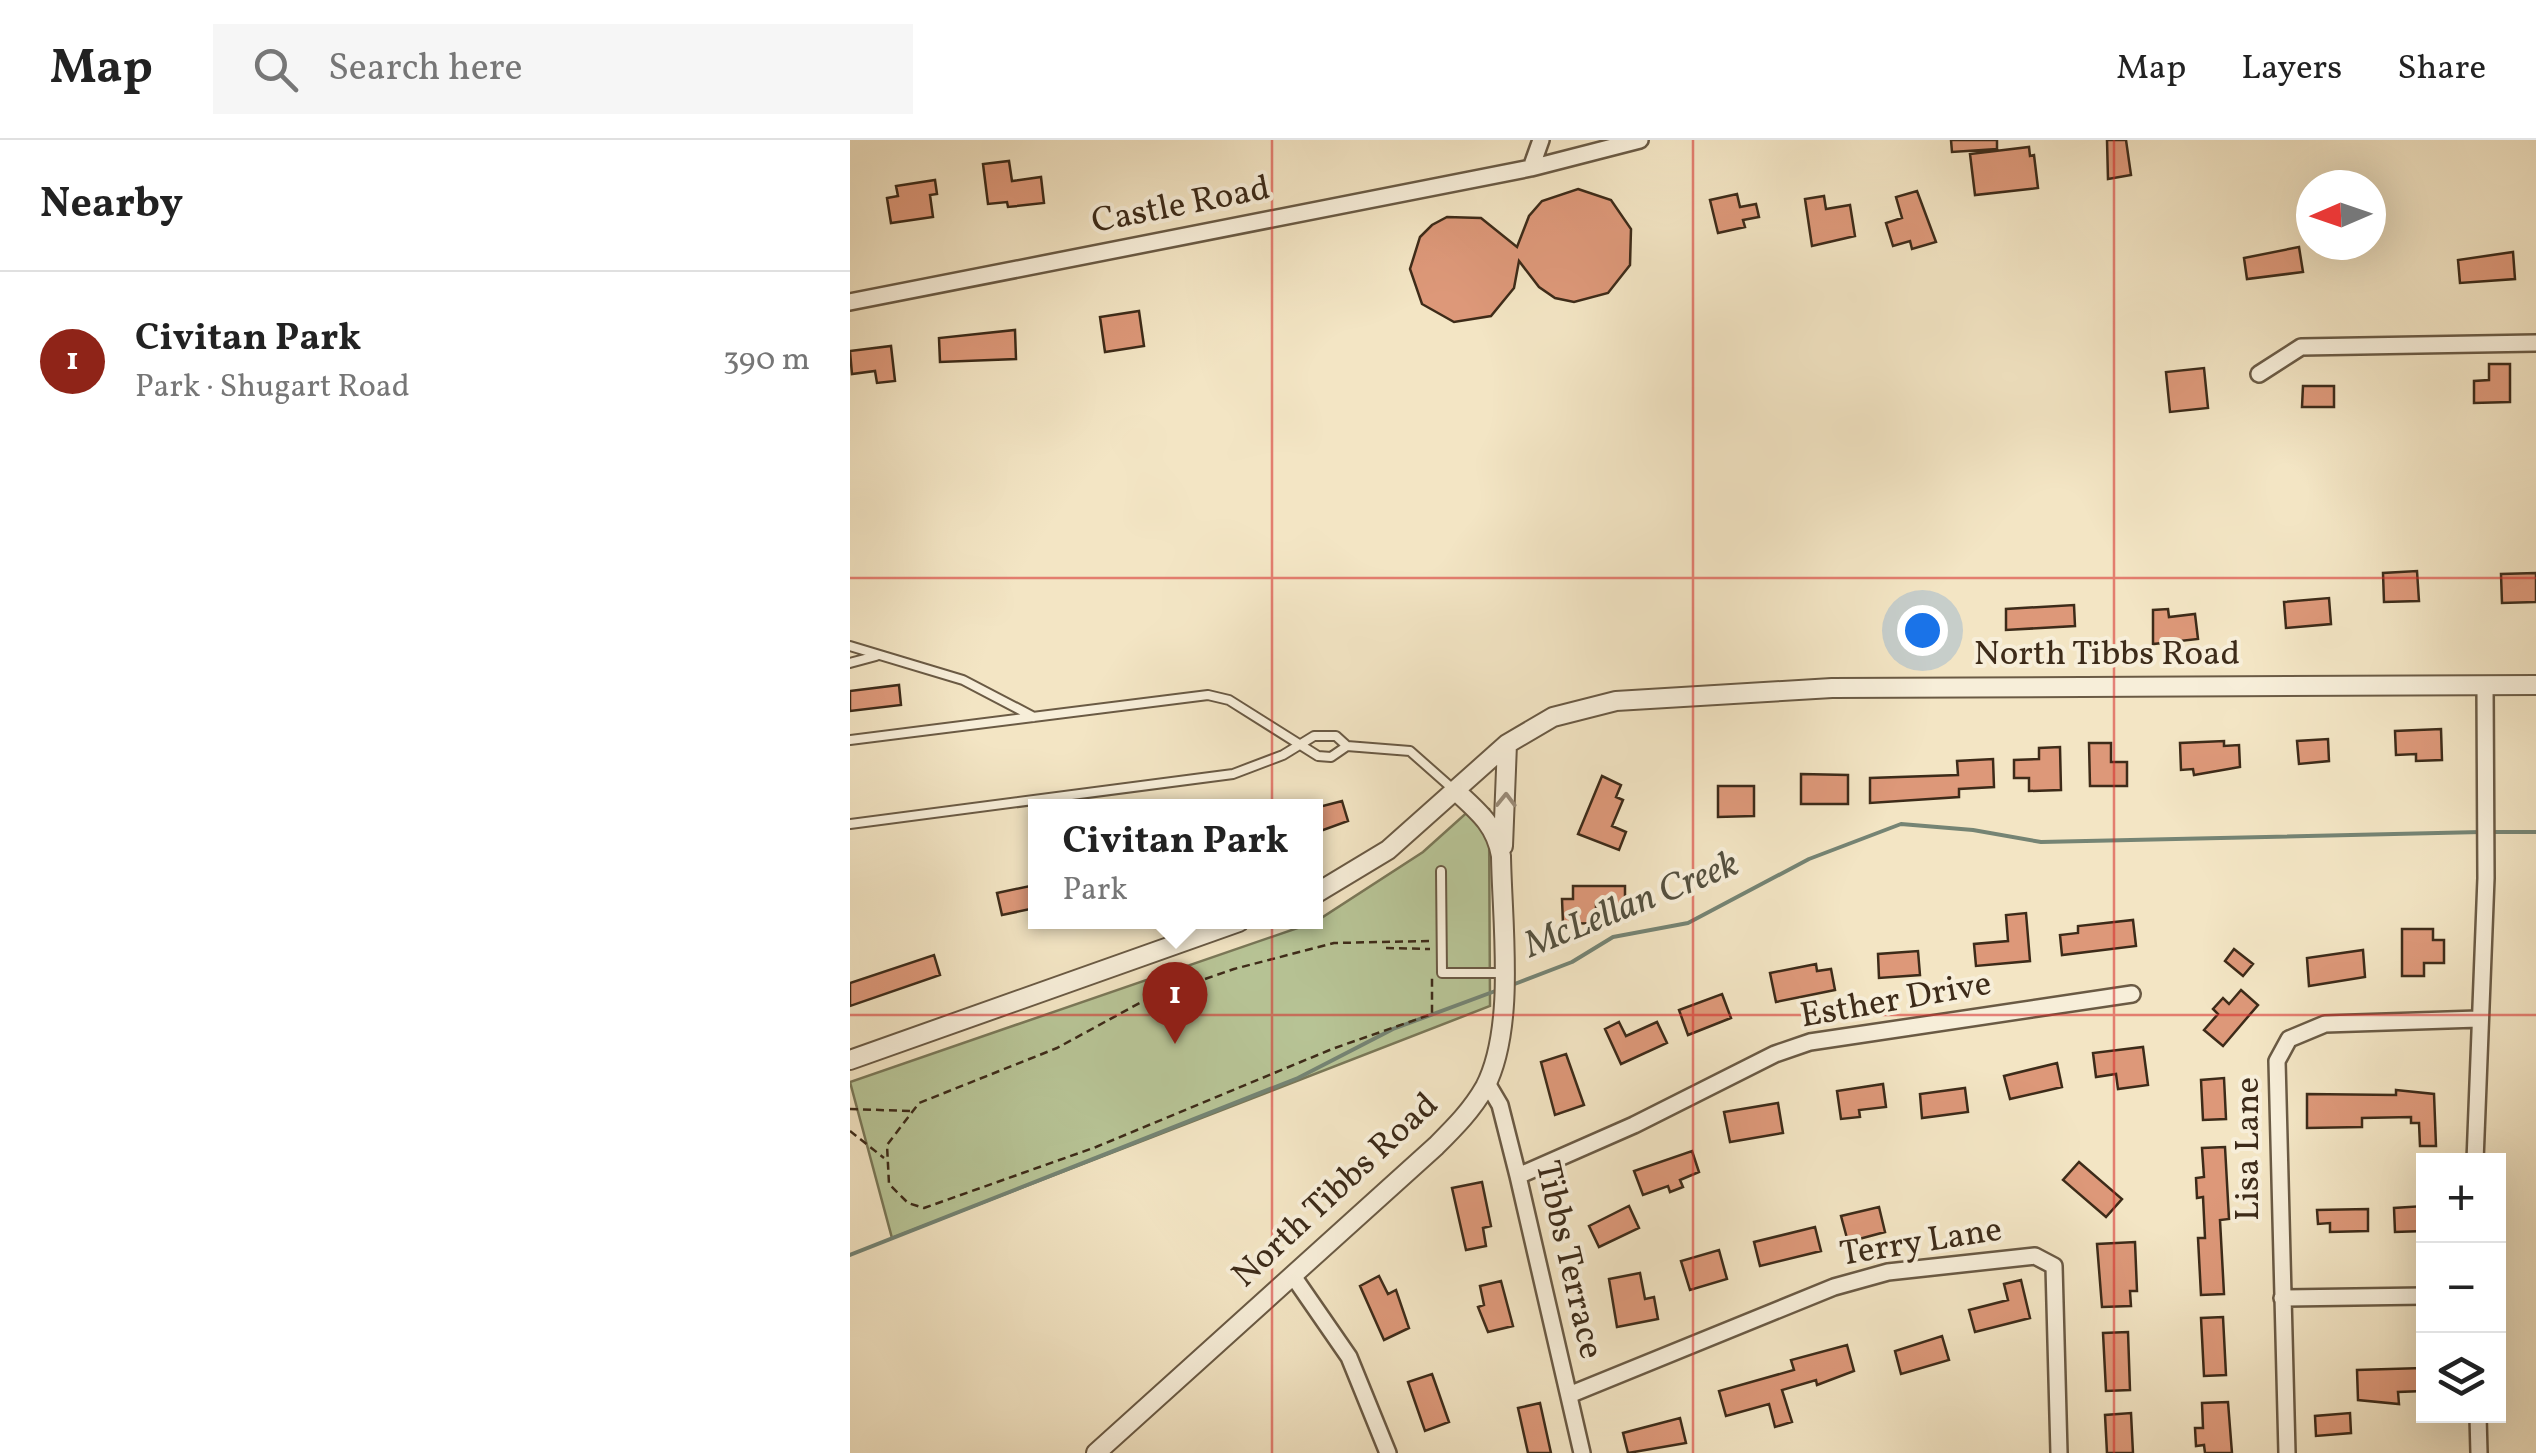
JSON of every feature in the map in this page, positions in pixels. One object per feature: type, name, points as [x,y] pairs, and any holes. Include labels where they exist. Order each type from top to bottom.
[{"type":"street","points":[[1532,168],[1541,140]]},
{"type":"street","name":"Castle Road","points":[[850,302],[1532,168],[1640,140]]},
{"type":"street","points":[[2259,374],[2301,348],[2536,344]]},
{"type":"street","name":"North Tibbs Road","points":[[1502,856],[1498,836],[1488,820],[1457,792],[1507,744],[1576,709],[1662,695],[1832,688],[2536,685]]},
{"type":"street","points":[[2475,1153],[2486,878],[2485,686]]},
{"type":"street","name":"North Tibbs Road","points":[[1096,1453],[1436,1146],[1470,1111],[1487,1084],[1502,1025],[1502,856],[1507,744]]},
{"type":"street","points":[[1323,889],[1388,850],[1457,792]]},
{"type":"street","points":[[850,1060],[1220,929]]},
{"type":"street","name":"Esther Drive","points":[[1518,1176],[1634,1126],[1760,1061],[1810,1042],[2132,994]]},
{"type":"street","name":"Lisa Lane","points":[[2286,1453],[2278,1061],[2290,1039],[2325,1024],[2478,1019]]},
{"type":"street","name":"Tibbs Terrace","points":[[1487,1084],[1500,1105],[1582,1453]]},
{"type":"street","name":"Terry Lane","points":[[1569,1395],[1834,1287],[1888,1272],[2035,1256],[2054,1266],[2059,1453]]},
{"type":"street","points":[[1294,1276],[1349,1357],[1388,1453]]},
{"type":"street","points":[[2282,1298],[2416,1296]]},
{"type":"street","points":[[2478,1423],[2479,1453]]},
{"type":"lane","points":[[850,646],[963,680],[1034,717]]},
{"type":"lane","points":[[850,663],[876,656]]},
{"type":"lane","points":[[850,740],[1208,695],[1229,700],[1318,756],[1331,757],[1347,746]]},
{"type":"lane","points":[[1041,799],[1232,774],[1300,746],[1314,736],[1336,736],[1347,746],[1410,752],[1457,792]]},
{"type":"lane","points":[[850,824],[1028,801]]},
{"type":"lane","points":[[1441,871],[1442,973],[1502,976]]},
{"type":"path","points":[[1429,941],[1334,944],[1190,983],[1134,1006],[1056,1048],[919,1104],[887,1145],[890,1184],[908,1203],[924,1208],[1062,1159],[1332,1049],[1432,1014],[1431,966]]},
{"type":"path","points":[[1386,948],[1431,950]]},
{"type":"path","points":[[850,1109],[911,1112]]},
{"type":"path","points":[[850,1131],[886,1159]]},
{"type":"green space","points":[[1473,807],[1489,809],[1490,1006],[892,1238],[850,1082],[1295,929],[1323,929],[1323,917],[1423,852]]},
{"type":"building","points":[[1951,140],[1997,140],[1997,149],[1952,152]]},
{"type":"building","points":[[2107,140],[2126,140],[2131,175],[2108,179]]},
{"type":"building","points":[[2029,147],[2030,156],[2034,155],[2038,188],[1975,195],[1970,154]]},
{"type":"building","points":[[1009,161],[1012,181],[1041,177],[1044,203],[1008,207],[1007,202],[988,204],[983,164]]},
{"type":"building","points":[[935,180],[937,194],[930,195],[933,217],[891,223],[887,198],[898,196],[896,186]]},
{"type":"building","points":[[1578,189],[1611,200],[1631,229],[1630,265],[1608,293],[1574,302],[1555,298],[1539,287],[1519,261],[1514,288],[1491,316],[1454,322],[1422,304],[1410,269],[1420,237],[1432,225],[1447,217],[1481,218],[1517,247],[1529,216],[1542,201]]},
{"type":"building","points":[[1917,191],[1936,242],[1912,249],[1910,241],[1893,246],[1886,223],[1902,218],[1896,197]]},
{"type":"building","points":[[1737,194],[1740,207],[1756,204],[1759,217],[1743,220],[1745,227],[1718,233],[1710,200]]},
{"type":"building","points":[[1824,196],[1826,209],[1850,205],[1855,236],[1812,246],[1805,199]]},
{"type":"building","points":[[2296,248],[2296,260],[2301,260],[2303,272],[2247,279],[2244,258]]},
{"type":"building","points":[[2513,252],[2515,279],[2460,283],[2458,260]]},
{"type":"building","points":[[1139,311],[1144,346],[1105,352],[1100,317]]},
{"type":"building","points":[[1015,330],[1016,359],[940,362],[939,338]]},
{"type":"building","points":[[891,346],[895,381],[877,383],[875,371],[852,374],[850,351]]},
{"type":"building","points":[[2489,364],[2510,364],[2510,402],[2474,403],[2474,381],[2489,380]]},
{"type":"building","points":[[2204,368],[2208,408],[2170,412],[2166,372]]},
{"type":"building","points":[[2303,386],[2334,386],[2334,407],[2302,407]]},
{"type":"building","points":[[2417,571],[2419,601],[2384,602],[2383,573]]},
{"type":"building","points":[[2536,573],[2536,602],[2502,603],[2501,574]]},
{"type":"building","points":[[2329,598],[2331,624],[2286,628],[2284,602]]},
{"type":"building","points":[[2074,605],[2075,626],[2006,630],[2006,609]]},
{"type":"building","points":[[2168,609],[2169,617],[2195,614],[2198,639],[2153,644],[2153,610]]},
{"type":"building","points":[[899,685],[901,705],[850,711],[850,691]]},
{"type":"building","points":[[2441,729],[2442,760],[2416,761],[2416,754],[2396,755],[2395,731]]},
{"type":"building","points":[[2328,739],[2329,761],[2299,764],[2297,741]]},
{"type":"building","points":[[2224,741],[2224,746],[2239,745],[2240,767],[2194,775],[2193,769],[2181,770],[2180,743]]},
{"type":"building","points":[[2089,743],[2111,743],[2111,762],[2127,762],[2127,786],[2090,786]]},
{"type":"building","points":[[2060,747],[2061,790],[2029,791],[2029,778],[2014,778],[2014,760],[2039,759],[2039,748]]},
{"type":"building","points":[[1993,759],[1994,787],[1959,789],[1959,797],[1870,803],[1870,778],[1958,775],[1957,761]]},
{"type":"building","points":[[1801,774],[1848,775],[1848,804],[1801,804]]},
{"type":"building","points":[[1602,776],[1621,785],[1616,797],[1623,800],[1612,826],[1626,832],[1619,850],[1578,834]]},
{"type":"building","points":[[1718,786],[1754,786],[1754,816],[1718,817]]},
{"type":"building","points":[[1342,801],[1348,821],[1323,830],[1323,806]]},
{"type":"building","points":[[1028,886],[1028,909],[1002,915],[997,893]]},
{"type":"building","points":[[1573,886],[1625,886],[1625,903],[1596,904],[1596,923],[1563,924],[1562,899],[1573,899]]},
{"type":"building","points":[[2026,913],[2030,961],[1976,966],[1974,944],[2008,941],[2006,915]]},
{"type":"building","points":[[2133,920],[2136,946],[2062,955],[2060,935],[2078,933],[2078,926]]},
{"type":"building","points":[[2402,929],[2433,929],[2433,940],[2444,940],[2444,963],[2424,963],[2424,976],[2402,976]]},
{"type":"building","points":[[2234,949],[2253,964],[2243,976],[2225,961]]},
{"type":"building","points":[[2363,950],[2365,977],[2309,986],[2307,958]]},
{"type":"building","points":[[1918,951],[1920,975],[1879,978],[1878,954]]},
{"type":"building","points":[[934,955],[940,975],[850,1006],[850,983]]},
{"type":"building","points":[[1816,964],[1817,971],[1831,969],[1835,990],[1776,1002],[1770,973]]},
{"type":"building","points":[[2241,990],[2258,1005],[2223,1046],[2204,1030],[2218,1014],[2213,1009],[2223,998],[2229,1004]]},
{"type":"building","points":[[1722,994],[1731,1018],[1688,1035],[1679,1010]]},
{"type":"building","points":[[1619,1022],[1626,1036],[1657,1022],[1667,1043],[1621,1064],[1605,1029]]},
{"type":"building","points":[[2143,1047],[2148,1085],[2118,1089],[2116,1074],[2096,1077],[2093,1053]]},
{"type":"building","points":[[1566,1054],[1584,1105],[1555,1115],[1541,1062]]},
{"type":"building","points":[[2057,1063],[2062,1087],[2010,1099],[2004,1076]]},
{"type":"building","points":[[2224,1078],[2226,1119],[2203,1120],[2201,1080]]},
{"type":"building","points":[[1883,1084],[1886,1107],[1859,1110],[1860,1117],[1841,1119],[1837,1091]]},
{"type":"building","points":[[1965,1088],[1968,1112],[1922,1118],[1920,1094]]},
{"type":"building","points":[[2396,1090],[2434,1094],[2436,1146],[2420,1146],[2419,1123],[2411,1123],[2411,1117],[2362,1118],[2362,1127],[2307,1128],[2307,1094],[2396,1095]]},
{"type":"building","points":[[1778,1103],[1783,1133],[1730,1142],[1724,1112]]},
{"type":"building","points":[[2225,1147],[2229,1219],[2220,1220],[2224,1294],[2201,1295],[2198,1238],[2205,1238],[2203,1197],[2197,1198],[2196,1178],[2204,1177],[2202,1148]]},
{"type":"building","points":[[1692,1151],[1699,1172],[1680,1180],[1683,1187],[1670,1192],[1668,1186],[1643,1195],[1634,1171]]},
{"type":"building","points":[[2079,1162],[2122,1199],[2106,1217],[2063,1180]]},
{"type":"building","points":[[1482,1182],[1491,1226],[1483,1228],[1486,1246],[1466,1250],[1452,1188]]},
{"type":"building","points":[[1629,1206],[1639,1228],[1599,1247],[1589,1226]]},
{"type":"building","points":[[1879,1207],[1885,1232],[1848,1242],[1841,1216]]},
{"type":"building","points":[[2416,1207],[2416,1231],[2395,1232],[2394,1208]]},
{"type":"building","points":[[2368,1209],[2368,1231],[2330,1232],[2330,1223],[2318,1224],[2317,1210]]},
{"type":"building","points":[[1815,1227],[1821,1251],[1760,1266],[1754,1242]]},
{"type":"building","points":[[2135,1242],[2137,1291],[2130,1291],[2131,1306],[2102,1307],[2097,1244]]},
{"type":"building","points":[[1719,1250],[1727,1279],[1690,1290],[1681,1261]]},
{"type":"building","points":[[1640,1273],[1645,1299],[1654,1297],[1658,1319],[1617,1327],[1609,1279]]},
{"type":"building","points":[[1379,1276],[1388,1294],[1396,1290],[1409,1328],[1384,1340],[1360,1286]]},
{"type":"building","points":[[2021,1280],[2030,1318],[1975,1332],[1969,1310],[2008,1300],[2004,1284]]},
{"type":"building","points":[[1501,1281],[1513,1326],[1488,1332],[1478,1307],[1484,1305],[1480,1286]]},
{"type":"building","points":[[2223,1317],[2226,1375],[2204,1376],[2201,1318]]},
{"type":"building","points":[[2128,1332],[2130,1390],[2106,1391],[2103,1333]]},
{"type":"building","points":[[1942,1336],[1949,1360],[1901,1374],[1895,1351]]},
{"type":"building","points":[[1847,1345],[1854,1371],[1817,1385],[1816,1380],[1782,1390],[1792,1422],[1775,1427],[1769,1404],[1726,1416],[1719,1391],[1794,1370],[1791,1360]]},
{"type":"building","points":[[2416,1368],[2416,1391],[2398,1392],[2399,1404],[2358,1400],[2357,1370]]},
{"type":"building","points":[[1432,1374],[1449,1422],[1425,1431],[1408,1382]]},
{"type":"building","points":[[2228,1402],[2232,1453],[2205,1453],[2204,1445],[2196,1446],[2195,1428],[2203,1428],[2202,1403]]},
{"type":"building","points":[[1540,1403],[1551,1453],[1528,1453],[1518,1408]]},
{"type":"building","points":[[2131,1413],[2133,1453],[2107,1453],[2105,1415]]},
{"type":"building","points":[[2350,1413],[2351,1433],[2316,1436],[2315,1416]]},
{"type":"building","points":[[1680,1418],[1686,1443],[1628,1453],[1623,1433]]},
{"type":"waterway","name":"McLellan Creek","points":[[1512,985],[1572,962],[1613,937],[1688,923],[1809,859],[1901,824],[1973,830],[2041,842],[2481,832]]},
{"type":"waterway","name":"McLellan Creek","points":[[2491,832],[2536,832]]},
{"type":"waterway","name":"McLellan Creek","points":[[850,1255],[1298,1078],[1393,1029],[1498,990]]},
{"type":"place","name":"Civitan Park","points":[[1175,1044]]}]
